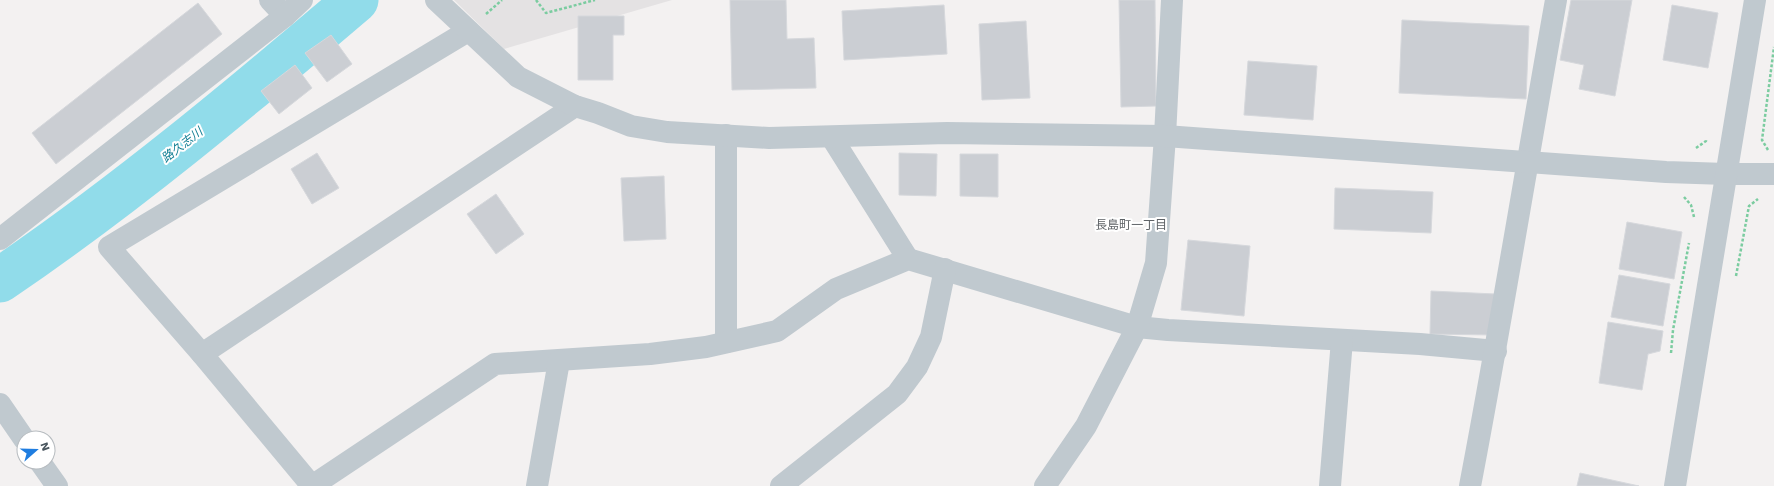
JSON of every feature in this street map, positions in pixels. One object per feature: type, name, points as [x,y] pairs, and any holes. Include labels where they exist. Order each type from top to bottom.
[{"type":"street","points":[[270,0],[285,16]]},
{"type":"street","points":[[0,239],[285,16],[302,0]]},
{"type":"street","points":[[436,0],[518,77],[575,106],[631,126],[667,132],[769,138],[832,138],[947,134],[1166,136],[1527,163],[1726,174],[1774,174]]},
{"type":"street","points":[[1044,486],[1086,426],[1137,326],[1156,263],[1166,136],[1172,0]]},
{"type":"street","points":[[1470,486],[1496,351],[1556,0]]},
{"type":"street","points":[[1675,486],[1755,0]]},
{"type":"street","points":[[468,31],[109,247],[202,354],[312,486],[495,364],[650,354],[726,342],[777,331],[836,289],[908,259],[1137,326],[1168,330],[1420,344],[1496,351]]},
{"type":"street","points":[[202,354],[575,106]]},
{"type":"street","points":[[726,135],[726,342]]},
{"type":"street","points":[[832,138],[908,259]]},
{"type":"street","points":[[781,486],[897,394],[917,367],[931,337],[945,269]]},
{"type":"street","points":[[1330,486],[1342,340]]},
{"type":"street","points":[[537,486],[559,360]]},
{"type":"street","points":[[0,404],[18,430]]},
{"type":"street","points":[[46,470],[57,486]]},
{"type":"path","points":[[536,0],[546,13],[595,0]]},
{"type":"path","points":[[1774,47],[1762,140],[1768,150],[1774,151]]},
{"type":"path","points":[[1692,150],[1706,141],[1707,135]]},
{"type":"shaded area","points":[[454,0],[672,0],[504,49]]},
{"type":"building","points":[[730,0],[786,0],[787,39],[814,38],[816,88],[732,90]]},
{"type":"building","points":[[1119,0],[1155,0],[1156,106],[1121,107]]},
{"type":"building","points":[[1571,0],[1632,0],[1615,96],[1579,89],[1584,65],[1560,60]]},
{"type":"building","points":[[198,3],[222,34],[56,164],[32,133]]},
{"type":"building","points":[[944,5],[947,54],[844,60],[842,11]]},
{"type":"building","points":[[1672,5],[1718,13],[1708,68],[1663,60]]},
{"type":"building","points":[[578,16],[624,16],[624,35],[613,35],[613,80],[578,80]]},
{"type":"building","points":[[1402,20],[1529,26],[1526,99],[1399,93]]},
{"type":"building","points":[[1026,21],[1030,98],[982,100],[979,24]]},
{"type":"building","points":[[331,35],[352,64],[327,82],[305,53]]},
{"type":"building","points":[[1248,61],[1317,66],[1313,120],[1244,115]]},
{"type":"building","points":[[295,65],[312,88],[279,114],[261,91]]},
{"type":"building","points":[[317,153],[339,188],[312,204],[291,169]]},
{"type":"building","points":[[899,153],[937,154],[936,196],[899,195]]},
{"type":"building","points":[[960,154],[998,154],[998,197],[960,196]]},
{"type":"building","points":[[664,176],[666,239],[624,241],[621,178]]},
{"type":"building","points":[[1335,188],[1433,192],[1431,233],[1334,229]]},
{"type":"building","points":[[496,194],[524,234],[496,254],[467,214]]},
{"type":"building","points":[[1627,222],[1682,232],[1674,279],[1619,269]]},
{"type":"building","points":[[1188,240],[1250,246],[1244,316],[1181,310]]},
{"type":"building","points":[[1619,275],[1670,284],[1663,326],[1611,317]]},
{"type":"building","points":[[1431,291],[1495,294],[1494,335],[1430,334]]},
{"type":"building","points":[[1608,322],[1663,331],[1660,351],[1648,354],[1642,390],[1599,383]]},
{"type":"building","points":[[1580,473],[1639,486],[1577,486]]},
{"type":"waterway","name":"路久志川","points":[[0,280],[92,214],[182,145],[356,0]]},
{"type":"district","name":"長島町一丁目","points":[[1131,225]]}]
